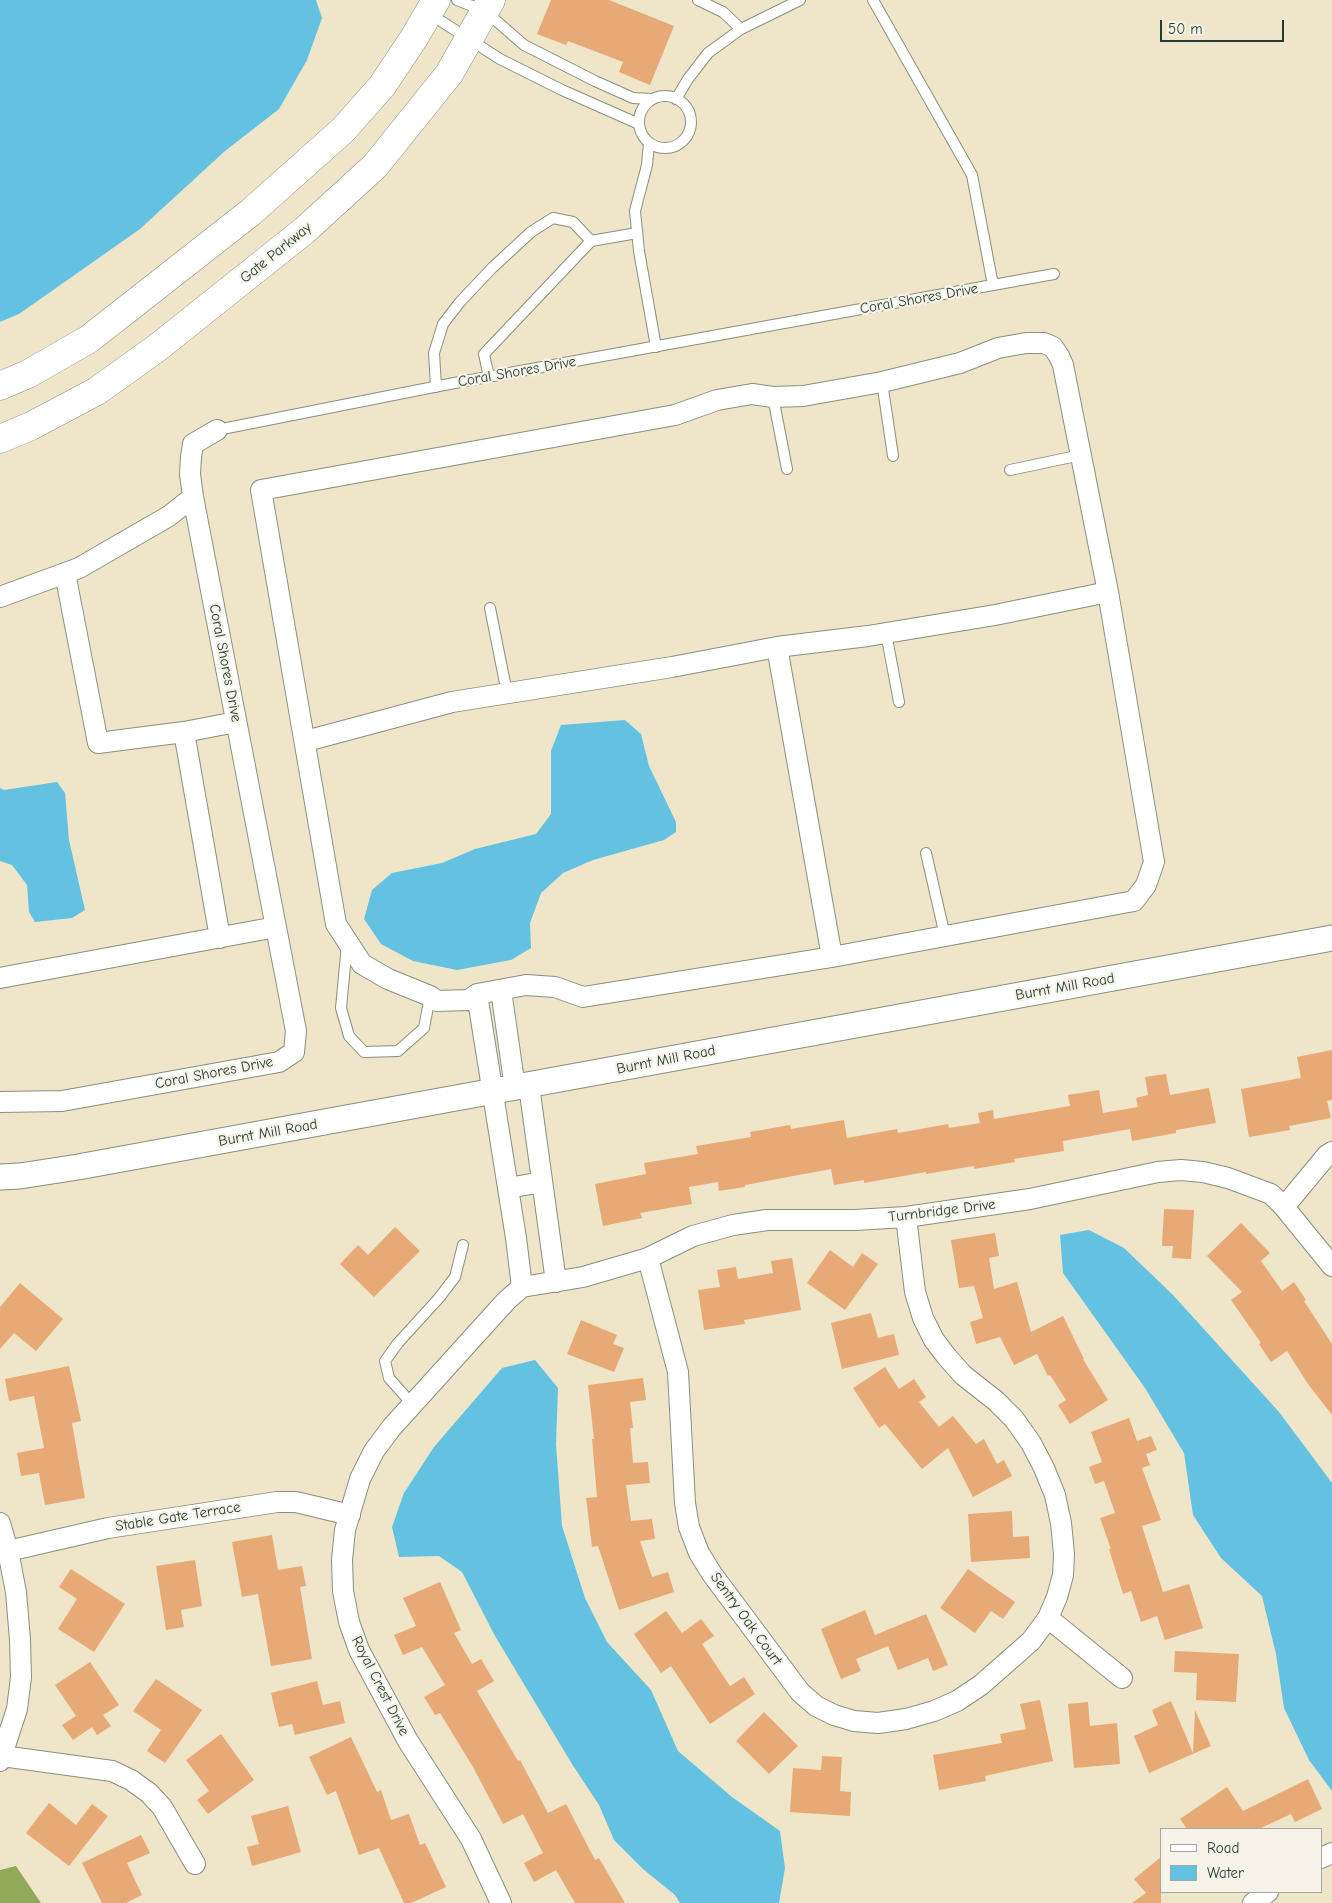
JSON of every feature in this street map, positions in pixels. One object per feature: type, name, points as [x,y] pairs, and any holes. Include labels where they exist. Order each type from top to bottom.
[{"type":"main road","name":"Gate Parkway","points":[[0,439],[31,426],[97,391],[157,348],[305,230],[375,166],[449,74],[488,6]]},
{"type":"main road","points":[[0,386],[28,374],[89,339],[251,212],[343,130],[382,86],[432,7]]},
{"type":"street","points":[[1026,343],[1044,343],[1053,347],[1059,356],[1108,592],[1154,862],[1146,885],[1134,901],[832,957],[584,997],[555,987],[526,985],[476,994],[469,1000],[437,1001],[430,996],[388,979],[362,964],[336,924],[262,490],[675,415],[726,399],[752,394],[773,397],[803,396],[882,382],[960,363],[998,348],[1026,343]]},
{"type":"street","name":"Coral Shores Drive","points":[[0,1102],[62,1101],[279,1062],[294,1052],[296,1031],[190,474],[193,444],[217,430]]},
{"type":"street","points":[[0,598],[79,568],[169,516],[193,497]]},
{"type":"street","points":[[66,573],[98,743],[184,732],[236,722]]},
{"type":"street","points":[[306,741],[452,702],[672,667],[777,647],[886,633],[995,615],[1108,592]]},
{"type":"street","points":[[777,647],[832,957]]},
{"type":"street","points":[[184,732],[220,938]]},
{"type":"street","points":[[0,978],[276,927]]},
{"type":"street","name":"Burnt Mill Road","points":[[0,1177],[20,1176],[87,1166],[1332,938]]},
{"type":"street","points":[[500,990],[512,1089],[508,1188],[522,1287]]},
{"type":"street","points":[[476,994],[512,1089],[542,1182],[556,1282]]},
{"type":"street","points":[[1284,1207],[1327,1154],[1332,1152]]},
{"type":"street","name":"Turnbridge Drive","points":[[522,1287],[583,1277],[648,1258],[693,1236],[732,1225],[767,1220],[855,1220],[906,1217],[1030,1199],[1158,1172],[1182,1170],[1203,1172],[1228,1178],[1271,1194],[1284,1207],[1332,1266]]},
{"type":"street","points":[[508,1188],[542,1182]]},
{"type":"street","name":"Sentry Oak Court","points":[[648,1258],[678,1372],[685,1503],[689,1527],[699,1553],[712,1574],[800,1692],[816,1706],[834,1716],[854,1722],[878,1723],[906,1719],[934,1711],[957,1700],[981,1685],[1030,1641],[1048,1618],[1057,1597],[1063,1561],[1061,1523],[1055,1495],[1031,1443],[1014,1419],[996,1401],[963,1375],[946,1358],[923,1318],[915,1292],[906,1217]]},
{"type":"street","points":[[516,1238],[549,1232]]},
{"type":"street","name":"Royal Crest Drive","points":[[501,1903],[471,1839],[408,1741],[359,1650],[349,1622],[343,1591],[342,1560],[345,1530],[360,1479],[374,1451],[392,1426],[507,1300],[522,1287]]},
{"type":"street","name":"Stable Gate Terrace","points":[[8,1552],[108,1528],[277,1502],[296,1502],[350,1515]]},
{"type":"street","points":[[0,1523],[16,1592],[21,1677],[17,1709],[1,1758],[112,1771],[131,1780],[162,1807],[195,1864]]},
{"type":"street","points":[[1048,1618],[1122,1678]]},
{"type":"street","points":[[1254,1903],[1267,1893]]},
{"type":"lane","points":[[457,0],[488,6],[524,46],[633,98],[652,99],[660,97],[676,99],[683,104],[691,119],[687,135],[682,142],[666,148],[649,143],[644,138],[639,124],[642,110],[652,99]]},
{"type":"lane","points":[[698,0],[715,4],[742,29]]},
{"type":"lane","points":[[676,99],[688,79],[708,53],[742,29],[800,0]]},
{"type":"lane","name":"Coral Shores Drive","points":[[217,430],[489,377],[993,285],[972,175],[873,0]]},
{"type":"lane","points":[[432,7],[470,38],[500,59],[562,90],[639,124]]},
{"type":"lane","points":[[649,143],[647,165],[635,211],[639,251],[656,347]]},
{"type":"lane","points":[[436,387],[434,353],[443,324],[460,302],[492,268],[531,232],[552,218],[573,222],[590,241]]},
{"type":"lane","points":[[489,377],[484,354],[590,241],[637,233]]},
{"type":"lane","points":[[993,285],[1054,274]]},
{"type":"lane","points":[[882,382],[893,456]]},
{"type":"lane","points":[[773,397],[787,469]]},
{"type":"lane","points":[[1010,470],[1080,455]]},
{"type":"lane","points":[[490,608],[507,693]]},
{"type":"lane","points":[[886,633],[899,702]]},
{"type":"lane","points":[[926,853],[945,936]]},
{"type":"lane","points":[[347,943],[342,1008],[349,1036],[364,1052],[398,1051],[424,1028],[430,996]]},
{"type":"lane","points":[[412,1404],[389,1378],[386,1361],[398,1343],[439,1298],[455,1277],[463,1246]]},
{"type":"green space","points":[[16,1866],[41,1903],[0,1903],[0,1870]]},
{"type":"water","points":[[0,0],[316,0],[322,18],[307,60],[279,109],[225,151],[140,229],[19,314],[0,322]]},
{"type":"water","points":[[625,720],[641,734],[649,766],[676,822],[676,832],[664,840],[593,860],[563,873],[541,893],[530,923],[531,948],[511,960],[457,970],[413,961],[381,944],[364,919],[372,890],[392,873],[442,863],[475,849],[536,834],[551,814],[551,751],[561,725]]},
{"type":"water","points":[[57,782],[65,793],[69,840],[85,910],[72,918],[35,922],[29,912],[27,885],[12,865],[0,861],[0,788],[4,790]]},
{"type":"water","points":[[1089,1230],[1124,1248],[1173,1295],[1279,1412],[1332,1483],[1332,1791],[1309,1760],[1284,1708],[1276,1654],[1262,1596],[1221,1558],[1193,1515],[1184,1453],[1145,1388],[1063,1273],[1060,1235]]},
{"type":"water","points":[[535,1360],[558,1388],[556,1444],[562,1526],[585,1598],[607,1642],[651,1690],[678,1751],[732,1797],[780,1831],[785,1868],[779,1903],[680,1903],[675,1895],[643,1869],[614,1840],[599,1805],[572,1764],[495,1636],[462,1572],[439,1556],[399,1557],[392,1527],[404,1493],[434,1447],[502,1368]]},
{"type":"building","points":[[551,0],[609,0],[674,26],[650,85],[619,72],[623,62],[568,41],[566,45],[537,34]]},
{"type":"building","points":[[1332,1050],[1332,1100],[1327,1101],[1331,1118],[1289,1126],[1290,1130],[1249,1137],[1241,1089],[1301,1078],[1297,1057]]},
{"type":"building","points":[[1166,1074],[1170,1095],[1209,1088],[1216,1123],[1176,1130],[1176,1133],[1132,1141],[1130,1129],[1063,1141],[1064,1151],[1014,1159],[1015,1162],[974,1169],[974,1166],[926,1174],[926,1172],[864,1183],[864,1180],[834,1185],[831,1169],[719,1191],[718,1182],[689,1187],[692,1204],[640,1213],[642,1218],[603,1226],[595,1184],[646,1174],[644,1163],[698,1154],[696,1146],[751,1137],[750,1132],[790,1125],[791,1129],[844,1120],[847,1138],[897,1129],[898,1133],[948,1124],[949,1128],[980,1123],[978,1113],[993,1110],[994,1119],[1070,1106],[1068,1095],[1099,1090],[1103,1113],[1138,1107],[1136,1098],[1148,1095],[1145,1077]]},
{"type":"building","points":[[1164,1209],[1194,1210],[1191,1259],[1172,1258],[1173,1246],[1162,1246]]},
{"type":"building","points":[[1241,1223],[1270,1253],[1261,1261],[1282,1291],[1294,1282],[1332,1344],[1332,1415],[1308,1384],[1287,1351],[1271,1362],[1259,1344],[1261,1343],[1231,1300],[1242,1292],[1207,1256]]},
{"type":"building","points":[[395,1227],[420,1251],[374,1297],[340,1264],[358,1245],[368,1255]]},
{"type":"building","points":[[995,1233],[999,1256],[989,1258],[994,1289],[1017,1282],[1031,1332],[1063,1316],[1083,1359],[1108,1400],[1070,1424],[1058,1405],[1066,1400],[1050,1375],[1048,1376],[1037,1354],[1014,1365],[1000,1337],[976,1344],[970,1322],[983,1318],[974,1286],[959,1288],[951,1240]]},
{"type":"building","points":[[830,1250],[853,1267],[862,1253],[878,1264],[845,1310],[807,1283]]},
{"type":"building","points":[[792,1258],[801,1310],[744,1320],[745,1324],[704,1330],[698,1290],[720,1287],[717,1270],[736,1267],[738,1279],[773,1273],[771,1261]]},
{"type":"building","points":[[20,1283],[63,1319],[36,1351],[14,1333],[0,1349],[0,1307]]},
{"type":"building","points":[[871,1313],[878,1338],[894,1334],[899,1355],[842,1369],[831,1323]]},
{"type":"building","points":[[581,1320],[617,1335],[613,1344],[624,1348],[614,1372],[567,1354]]},
{"type":"building","points":[[69,1366],[81,1421],[72,1423],[85,1498],[45,1505],[39,1473],[21,1476],[17,1453],[44,1448],[34,1396],[9,1401],[5,1379]]},
{"type":"building","points":[[885,1367],[899,1389],[914,1379],[926,1397],[919,1402],[939,1427],[953,1416],[976,1444],[984,1439],[997,1464],[1004,1460],[1012,1476],[973,1497],[948,1448],[922,1469],[885,1424],[879,1428],[853,1388]]},
{"type":"building","points":[[643,1378],[646,1400],[630,1402],[633,1428],[630,1428],[633,1463],[648,1462],[650,1483],[626,1485],[631,1521],[652,1519],[655,1539],[640,1541],[652,1577],[668,1572],[674,1592],[619,1610],[598,1546],[592,1547],[586,1498],[597,1497],[592,1439],[594,1439],[588,1385]]},
{"type":"building","points":[[1129,1418],[1137,1441],[1151,1436],[1157,1450],[1146,1454],[1150,1465],[1142,1468],[1161,1520],[1142,1526],[1163,1592],[1189,1584],[1203,1628],[1165,1640],[1157,1616],[1141,1622],[1131,1591],[1123,1594],[1109,1549],[1111,1549],[1100,1518],[1115,1513],[1104,1481],[1095,1484],[1089,1467],[1102,1462],[1091,1432]]},
{"type":"building","points":[[1012,1511],[1013,1537],[1029,1536],[1030,1558],[971,1562],[968,1514]]},
{"type":"building","points":[[272,1535],[278,1570],[302,1566],[306,1586],[300,1587],[312,1659],[271,1666],[258,1594],[242,1597],[232,1542]]},
{"type":"building","points":[[195,1560],[202,1606],[181,1610],[184,1627],[166,1630],[156,1566]]},
{"type":"building","points":[[71,1569],[125,1604],[94,1652],[58,1629],[77,1599],[59,1587]]},
{"type":"building","points":[[968,1569],[1015,1602],[1003,1619],[991,1611],[975,1633],[940,1608]]},
{"type":"building","points":[[440,1582],[461,1630],[454,1633],[472,1664],[481,1659],[494,1681],[477,1691],[518,1761],[520,1760],[548,1813],[566,1804],[595,1860],[599,1858],[625,1903],[575,1903],[556,1870],[534,1882],[524,1863],[543,1853],[523,1814],[503,1824],[473,1767],[440,1713],[435,1715],[424,1697],[445,1685],[422,1647],[403,1655],[394,1635],[416,1626],[403,1598]]},
{"type":"building","points":[[865,1610],[875,1635],[926,1614],[948,1665],[933,1671],[928,1658],[898,1670],[888,1646],[856,1659],[861,1671],[841,1679],[821,1629]]},
{"type":"building","points":[[666,1611],[682,1633],[701,1619],[714,1636],[702,1644],[730,1686],[744,1677],[755,1694],[710,1724],[671,1666],[661,1673],[634,1634]]},
{"type":"building","points":[[1175,1651],[1239,1654],[1236,1702],[1196,1700],[1197,1673],[1174,1672]]},
{"type":"building","points":[[90,1662],[119,1705],[103,1715],[111,1726],[97,1735],[92,1727],[73,1740],[62,1725],[76,1716],[55,1685]]},
{"type":"building","points":[[156,1679],[202,1710],[165,1763],[147,1751],[161,1730],[133,1711]]},
{"type":"building","points":[[317,1681],[323,1705],[340,1701],[345,1723],[295,1735],[292,1724],[279,1727],[271,1693]]},
{"type":"building","points":[[1040,1700],[1053,1761],[985,1776],[986,1781],[939,1790],[933,1755],[1002,1743],[1000,1734],[1026,1729],[1020,1704]]},
{"type":"building","points":[[1171,1701],[1193,1753],[1195,1710],[1211,1746],[1149,1773],[1134,1736],[1158,1725],[1152,1710]]},
{"type":"building","points":[[1088,1702],[1090,1726],[1117,1723],[1120,1764],[1074,1768],[1068,1704]]},
{"type":"building","points":[[764,1712],[798,1746],[769,1774],[736,1741]]},
{"type":"building","points":[[221,1734],[254,1780],[208,1814],[197,1800],[209,1791],[186,1760]]},
{"type":"building","points":[[351,1737],[377,1792],[381,1790],[391,1820],[409,1814],[420,1845],[425,1843],[446,1887],[411,1903],[404,1903],[379,1848],[359,1855],[336,1791],[327,1795],[309,1757]]},
{"type":"building","points":[[822,1756],[842,1757],[840,1791],[851,1792],[850,1816],[790,1812],[793,1768],[821,1770]]},
{"type":"building","points":[[1308,1779],[1322,1809],[1295,1822],[1291,1814],[1261,1828],[1186,1828],[1180,1819],[1227,1787],[1243,1811]]},
{"type":"building","points":[[49,1803],[76,1825],[92,1804],[108,1816],[69,1866],[26,1833]]},
{"type":"building","points":[[288,1806],[301,1852],[252,1866],[247,1847],[259,1844],[251,1816]]},
{"type":"building","points":[[141,1835],[150,1853],[127,1863],[142,1895],[126,1903],[102,1903],[82,1863]]},
{"type":"building","points":[[1160,1858],[1161,1903],[1132,1903],[1146,1893],[1134,1879]]}]
